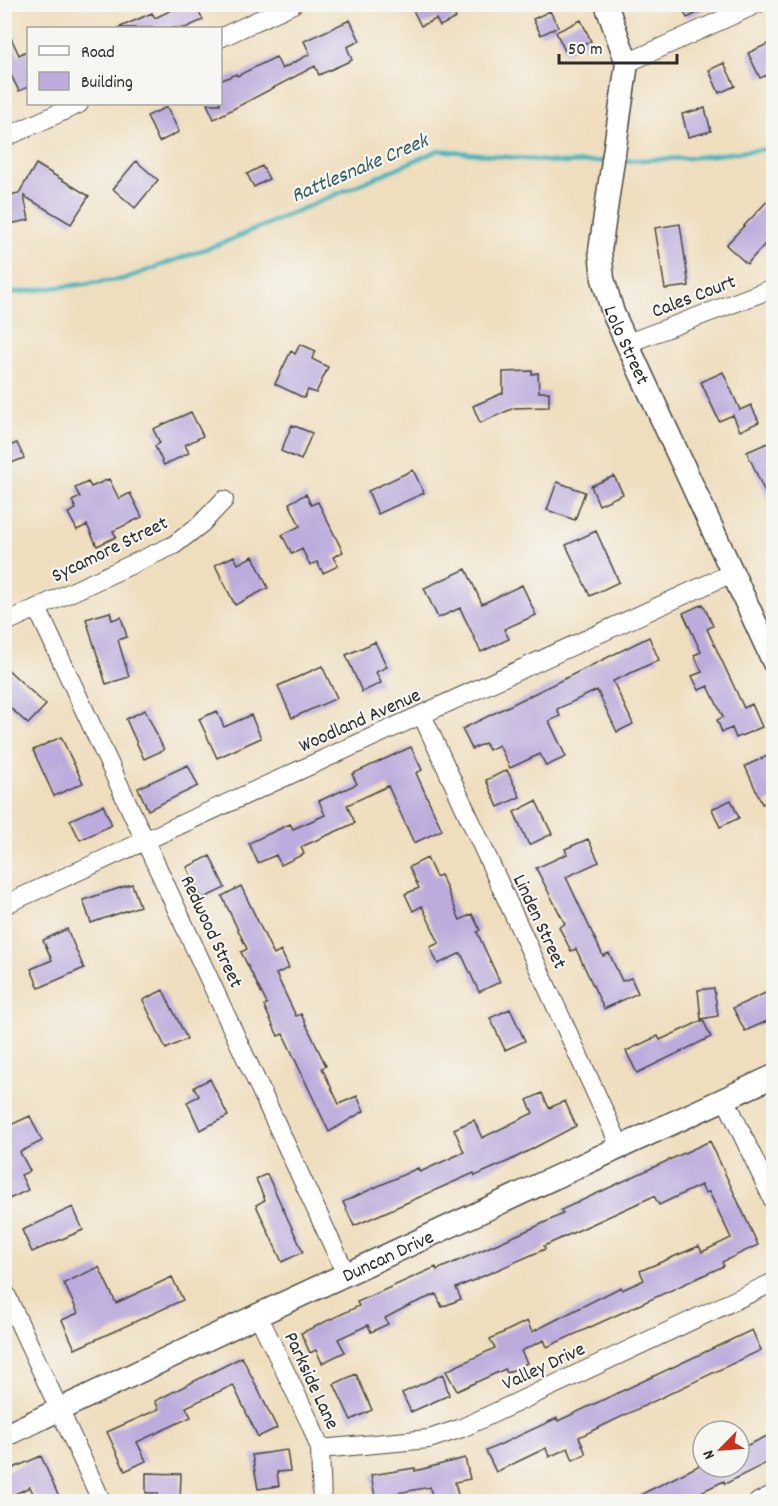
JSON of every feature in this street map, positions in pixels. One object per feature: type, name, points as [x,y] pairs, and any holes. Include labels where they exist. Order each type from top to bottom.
[{"type":"street","points":[[222,37],[293,4]]},
{"type":"street","name":"Lolo Street","points":[[606,4],[627,63],[604,212],[600,251],[603,279],[613,313],[774,663]]},
{"type":"street","points":[[627,63],[757,4]]},
{"type":"street","points":[[4,138],[77,105]]},
{"type":"street","name":"Cales Court","points":[[628,343],[774,288]]},
{"type":"street","name":"Sycamore Street","points":[[4,623],[174,545],[201,524],[224,500]]},
{"type":"street","name":"Woodland Avenue","points":[[4,905],[732,573]]},
{"type":"street","name":"Redwood Street","points":[[37,609],[346,1274]]},
{"type":"street","name":"Linden Street","points":[[422,715],[620,1146]]},
{"type":"street","name":"Duncan Drive","points":[[4,1436],[258,1315],[774,1076]]},
{"type":"street","points":[[725,1098],[774,1202]]},
{"type":"street","name":"Valley Drive","points":[[320,1449],[429,1439],[462,1428],[774,1282]]},
{"type":"street","points":[[4,1290],[102,1502]]},
{"type":"street","name":"Parkside Lane","points":[[258,1315],[311,1425],[320,1449],[322,1502]]},
{"type":"street","points":[[758,1502],[774,1494]]},
{"type":"building","points":[[184,4],[195,4],[203,20],[187,27],[120,27],[152,13],[155,18]]},
{"type":"building","points":[[410,4],[449,4],[456,18],[440,26],[436,19],[421,26]]},
{"type":"building","points":[[680,4],[716,4],[687,18]]},
{"type":"building","points":[[550,11],[558,27],[541,35],[533,19]]},
{"type":"building","points":[[350,20],[360,41],[347,47],[352,60],[319,75],[315,66],[214,119],[207,105],[222,105],[222,80],[236,74],[237,76],[276,57],[282,69],[310,54],[304,41]]},
{"type":"building","points":[[581,20],[591,41],[566,53],[556,32]]},
{"type":"building","points":[[4,23],[19,55],[27,51],[27,87],[19,91],[4,61]]},
{"type":"building","points":[[774,41],[774,72],[760,78],[748,53]]},
{"type":"building","points":[[724,63],[735,86],[719,93],[709,70]]},
{"type":"building","points":[[167,107],[179,132],[159,142],[147,116]]},
{"type":"building","points":[[705,108],[711,131],[688,137],[682,114]]},
{"type":"building","points":[[136,161],[158,180],[135,208],[113,189]]},
{"type":"building","points":[[36,164],[89,196],[71,224],[24,196],[29,220],[4,225],[4,196],[19,193]]},
{"type":"building","points":[[262,166],[269,179],[254,187],[247,174]]},
{"type":"building","points":[[774,194],[774,253],[765,244],[747,264],[726,245]]},
{"type":"building","points":[[680,224],[689,286],[665,289],[655,228]]},
{"type":"building","points":[[300,344],[316,351],[312,359],[328,367],[316,393],[308,390],[304,398],[275,384],[291,351],[295,354]]},
{"type":"building","points":[[532,371],[532,374],[538,373],[539,392],[549,392],[549,407],[514,408],[480,423],[473,406],[503,393],[503,372]]},
{"type":"building","points":[[723,372],[740,410],[751,405],[759,422],[740,431],[733,415],[719,421],[701,382]]},
{"type":"building","points":[[191,412],[203,436],[185,445],[189,453],[164,465],[155,446],[160,443],[153,429]]},
{"type":"building","points":[[292,425],[312,433],[301,460],[281,451]]},
{"type":"building","points":[[770,442],[774,451],[774,513],[747,452]]},
{"type":"building","points":[[17,443],[24,458],[4,466],[4,448]]},
{"type":"building","points":[[413,470],[424,493],[378,514],[368,491]]},
{"type":"building","points":[[614,476],[623,494],[599,505],[591,486]]},
{"type":"building","points":[[109,479],[119,499],[130,493],[142,517],[113,531],[116,537],[97,546],[87,525],[77,530],[68,513],[76,509],[72,501],[80,497],[75,488],[88,482],[91,487]]},
{"type":"building","points":[[557,482],[585,492],[575,520],[547,510]]},
{"type":"building","points":[[306,494],[311,505],[318,502],[343,552],[333,557],[338,566],[323,573],[317,562],[310,565],[302,549],[292,554],[282,535],[300,526],[289,503]]},
{"type":"building","points":[[596,531],[619,582],[590,596],[566,545]]},
{"type":"building","points":[[234,556],[238,564],[253,556],[268,588],[235,605],[215,565]]},
{"type":"building","points":[[466,569],[482,604],[522,585],[536,615],[504,629],[509,639],[481,652],[460,608],[438,618],[424,588]]},
{"type":"building","points":[[703,604],[713,626],[707,629],[744,708],[752,704],[762,727],[736,738],[732,728],[722,732],[717,720],[723,717],[708,686],[699,690],[692,676],[702,672],[694,655],[701,652],[683,613]]},
{"type":"building","points":[[110,612],[112,620],[121,617],[127,637],[118,640],[129,677],[106,684],[86,619]]},
{"type":"building","points":[[649,637],[659,660],[613,681],[633,724],[617,732],[597,690],[557,709],[560,716],[549,721],[566,757],[546,766],[540,754],[510,768],[499,745],[489,750],[485,743],[472,749],[462,729]]},
{"type":"building","points":[[375,642],[387,667],[376,672],[381,683],[362,692],[346,655]]},
{"type":"building","points":[[4,666],[46,705],[28,724],[4,702]]},
{"type":"building","points":[[322,666],[337,698],[292,718],[278,686]]},
{"type":"building","points":[[145,710],[164,750],[144,759],[126,719]]},
{"type":"building","points":[[217,711],[224,727],[251,715],[261,738],[217,758],[199,719]]},
{"type":"building","points":[[61,737],[83,783],[54,796],[33,750]]},
{"type":"building","points":[[411,747],[422,770],[416,773],[442,830],[414,843],[388,786],[347,805],[355,823],[301,847],[304,854],[281,865],[276,855],[258,863],[249,843],[290,824],[293,829],[325,815],[319,801],[357,784],[352,774]]},
{"type":"building","points":[[774,753],[774,799],[762,804],[745,766]]},
{"type":"building","points":[[188,765],[198,786],[148,810],[138,788]]},
{"type":"building","points":[[507,770],[520,797],[498,807],[486,780]]},
{"type":"building","points":[[731,800],[739,818],[720,827],[712,809]]},
{"type":"building","points":[[536,801],[552,834],[529,845],[514,812]]},
{"type":"building","points":[[103,805],[112,825],[80,840],[70,820]]},
{"type":"building","points":[[588,839],[599,862],[566,877],[603,956],[609,953],[622,981],[631,978],[638,993],[604,1009],[576,949],[571,951],[559,927],[565,924],[536,868],[567,854],[565,849]]},
{"type":"building","points":[[210,856],[225,888],[202,899],[187,867]]},
{"type":"building","points":[[427,858],[436,877],[441,875],[460,920],[472,914],[480,930],[477,932],[500,982],[479,992],[461,953],[438,964],[430,947],[439,943],[422,906],[413,911],[405,894],[419,888],[409,867]]},
{"type":"building","points":[[132,884],[140,906],[91,923],[83,900]]},
{"type":"building","points":[[241,886],[274,955],[281,951],[289,968],[276,974],[296,1016],[301,1014],[326,1066],[322,1068],[339,1104],[357,1096],[364,1111],[329,1132],[283,1034],[278,1036],[264,1006],[267,1004],[241,952],[247,949],[222,896]]},
{"type":"building","points":[[67,929],[84,968],[39,988],[31,969],[52,960],[43,940]]},
{"type":"building","points":[[714,988],[718,1016],[701,1019],[698,990]]},
{"type":"building","points":[[774,989],[774,1018],[745,1031],[733,1008]]},
{"type":"building","points":[[163,990],[187,1039],[166,1049],[143,1000]]},
{"type":"building","points":[[510,1009],[525,1041],[505,1050],[490,1018]]},
{"type":"building","points":[[703,1020],[711,1037],[637,1073],[626,1051],[658,1036],[660,1040]]},
{"type":"building","points":[[210,1079],[228,1116],[200,1130],[187,1102],[199,1096],[194,1087]]},
{"type":"building","points":[[542,1093],[549,1108],[565,1101],[576,1126],[511,1160],[475,1176],[474,1173],[354,1226],[343,1202],[418,1168],[420,1172],[464,1152],[454,1129],[474,1120],[482,1138],[533,1113],[527,1100]]},
{"type":"building","points":[[30,1116],[42,1141],[20,1152],[30,1171],[21,1175],[28,1190],[9,1199],[4,1190],[4,1128]]},
{"type":"building","points":[[710,1141],[758,1245],[722,1262],[724,1266],[547,1347],[544,1340],[521,1351],[527,1363],[507,1373],[505,1369],[457,1391],[446,1371],[495,1348],[490,1339],[527,1321],[532,1332],[621,1287],[622,1290],[644,1280],[640,1271],[699,1246],[702,1252],[731,1238],[709,1192],[705,1193],[701,1185],[659,1205],[654,1196],[544,1246],[545,1249],[456,1288],[461,1299],[442,1307],[436,1294],[408,1306],[385,1318],[388,1324],[371,1332],[368,1325],[338,1339],[345,1352],[322,1363],[316,1350],[310,1353],[301,1333],[359,1306],[357,1302],[535,1227],[563,1214],[561,1210]]},
{"type":"building","points":[[267,1174],[303,1252],[282,1262],[256,1205],[265,1200],[256,1179]]},
{"type":"building","points":[[73,1207],[83,1230],[32,1252],[22,1230]]},
{"type":"building","points":[[99,1267],[116,1303],[172,1277],[183,1300],[75,1349],[62,1320],[78,1313],[64,1283]]},
{"type":"building","points":[[752,1330],[761,1350],[579,1437],[586,1454],[573,1460],[568,1448],[549,1457],[546,1448],[496,1472],[486,1451],[557,1418],[558,1421]]},
{"type":"building","points":[[242,1357],[277,1428],[258,1437],[233,1385],[186,1407],[191,1417],[137,1442],[146,1461],[125,1471],[107,1432],[159,1409],[155,1401]]},
{"type":"building","points":[[356,1374],[372,1410],[351,1420],[334,1384]]},
{"type":"building","points":[[443,1374],[449,1395],[411,1412],[402,1393]]},
{"type":"building","points":[[774,1433],[774,1459],[751,1471],[751,1444]]},
{"type":"building","points":[[287,1450],[290,1471],[277,1472],[279,1486],[258,1489],[252,1455]]},
{"type":"building","points":[[41,1456],[61,1502],[37,1502],[30,1487],[4,1499],[4,1472]]},
{"type":"building","points":[[465,1458],[470,1479],[455,1482],[459,1499],[433,1502],[430,1487],[375,1497],[371,1475],[415,1468],[415,1471]]},
{"type":"building","points":[[691,1470],[691,1479],[735,1479],[725,1484],[724,1481],[680,1502],[626,1502]]},
{"type":"building","points":[[146,1473],[181,1474],[180,1502],[158,1502],[158,1493],[146,1493]]},
{"type":"waterway","name":"Rattlesnake Creek","points":[[619,161],[688,158],[767,149],[774,146]]},
{"type":"waterway","name":"Rattlesnake Creek","points":[[4,294],[124,279],[230,240],[439,150],[565,163],[608,161]]}]
